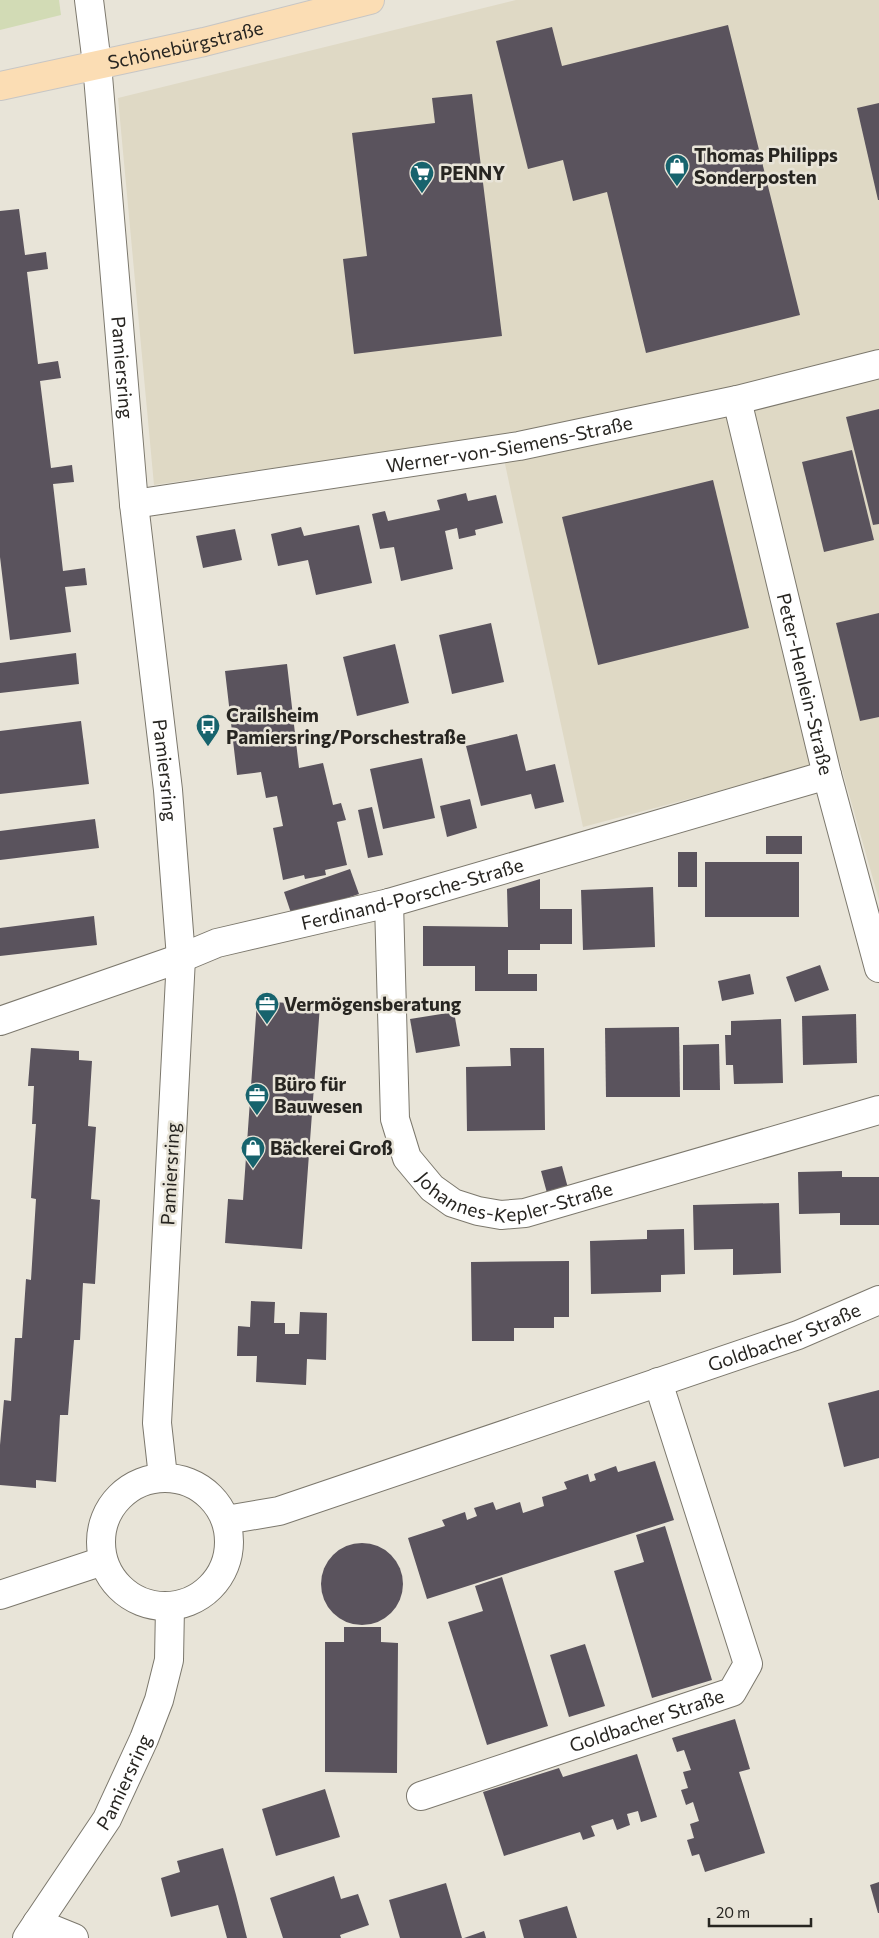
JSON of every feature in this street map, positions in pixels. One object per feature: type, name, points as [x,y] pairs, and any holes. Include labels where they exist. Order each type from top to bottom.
[{"type":"main road","name":"Schönebürgstraße","points":[[0,86],[204,42],[370,0]]},
{"type":"street","name":"Pamiersring","points":[[89,0],[98,64],[102,138],[134,504],[168,790],[181,958],[157,1422],[163,1477]]},
{"type":"street","name":"Werner-von-Siemens-Straße","points":[[134,504],[518,446],[737,400],[879,364]]},
{"type":"street","name":"Peter-Henlein-Straße","points":[[737,400],[827,775],[879,968]]},
{"type":"street","name":"Ferdinand-Porsche-Straße","points":[[0,1021],[181,958],[216,943],[390,903],[827,775]]},
{"type":"street","name":"Johannes-Kepler-Straße","points":[[390,903],[395,1119],[407,1158],[432,1188],[454,1203],[478,1211],[501,1214],[525,1213],[879,1110]]},
{"type":"street","name":"Goldbacher Straße","points":[[226,1520],[279,1511],[798,1335],[879,1300]]},
{"type":"street","name":"Goldbacher Straße","points":[[421,1796],[732,1692],[748,1664],[658,1382]]},
{"type":"street","points":[[163,1477],[190,1482],[212,1497],[226,1520],[230,1544],[225,1568],[210,1588],[190,1602],[170,1607],[146,1604],[127,1595],[112,1580],[103,1562],[100,1538],[106,1514],[120,1495],[140,1482],[163,1477]]},
{"type":"street","points":[[0,1595],[103,1562]]},
{"type":"street","name":"Pamiersring","points":[[32,1930],[107,1819],[144,1740],[159,1700],[169,1660],[170,1607]]},
{"type":"street","points":[[32,1930],[74,1938]]},
{"type":"shaded area","points":[[516,0],[879,0],[879,900],[839,759],[583,827],[499,436],[154,485],[118,98]]},
{"type":"green space","points":[[0,0],[59,0],[61,15],[0,30]]},
{"type":"building","points":[[728,25],[800,315],[646,353],[607,192],[573,201],[563,160],[528,169],[496,41],[552,27],[562,66]]},
{"type":"building","name":"PENNY","points":[[472,94],[502,336],[354,354],[343,259],[367,256],[352,133],[435,123],[432,98]]},
{"type":"building","points":[[879,103],[879,200],[878,200],[857,108]]},
{"type":"building","points":[[19,209],[25,255],[46,252],[48,269],[27,272],[38,364],[58,361],[61,378],[40,381],[51,468],[72,465],[74,482],[53,484],[63,571],[85,568],[87,585],[65,587],[71,632],[10,640],[0,557],[0,211]]},
{"type":"building","points":[[879,409],[879,524],[873,525],[846,417]]},
{"type":"building","points":[[852,450],[874,540],[824,552],[802,462]]},
{"type":"building","points":[[713,480],[749,628],[598,665],[562,517]]},
{"type":"building","points":[[466,493],[468,501],[496,495],[503,523],[475,530],[476,535],[459,539],[457,528],[445,531],[453,569],[401,581],[394,547],[380,549],[372,514],[385,511],[388,521],[440,510],[437,500]]},
{"type":"building","points":[[359,525],[372,583],[316,595],[308,560],[278,566],[271,534],[301,527],[304,536]]},
{"type":"building","points":[[235,529],[242,560],[203,568],[196,536]]},
{"type":"building","points":[[879,613],[879,717],[860,721],[836,623]]},
{"type":"building","points":[[491,623],[504,682],[452,694],[439,635]]},
{"type":"building","points":[[395,644],[409,703],[357,716],[343,657]]},
{"type":"building","points":[[76,653],[79,684],[0,693],[0,663]]},
{"type":"building","points":[[287,664],[299,768],[323,763],[333,805],[341,803],[346,820],[337,822],[347,865],[325,870],[326,875],[305,879],[304,875],[283,880],[273,828],[283,826],[277,796],[266,798],[261,772],[237,775],[225,671]]},
{"type":"building","points":[[81,721],[89,784],[0,794],[0,731]]},
{"type":"building","points":[[517,734],[526,771],[555,764],[564,802],[535,809],[531,794],[481,806],[466,746]]},
{"type":"building","points":[[422,758],[435,818],[383,829],[370,769]]},
{"type":"building","points":[[470,799],[477,828],[447,837],[440,806]]},
{"type":"building","points":[[372,807],[383,855],[368,858],[358,810]]},
{"type":"building","points":[[95,819],[99,848],[0,860],[0,831]]},
{"type":"building","points":[[766,836],[802,836],[802,854],[766,854]]},
{"type":"building","points":[[678,852],[697,852],[697,887],[678,887]]},
{"type":"building","points":[[705,862],[799,862],[799,917],[705,917]]},
{"type":"building","points":[[350,869],[359,894],[292,916],[284,892]]},
{"type":"building","points":[[540,879],[540,909],[572,909],[572,944],[540,944],[540,950],[508,950],[508,974],[537,974],[537,991],[475,991],[475,966],[423,966],[423,926],[508,927],[507,889]]},
{"type":"building","points":[[653,887],[655,947],[583,950],[581,890]]},
{"type":"building","points":[[94,916],[97,945],[0,956],[0,928]]},
{"type":"building","points":[[820,965],[829,990],[795,1002],[786,977]]},
{"type":"building","points":[[750,974],[754,994],[722,1001],[718,981]]},
{"type":"building","points":[[257,1001],[320,1005],[302,1249],[225,1243],[228,1199],[243,1200]]},
{"type":"building","points":[[454,1012],[460,1046],[416,1053],[410,1019]]},
{"type":"building","points":[[856,1014],[857,1063],[803,1065],[802,1016]]},
{"type":"building","points":[[781,1019],[783,1083],[734,1084],[733,1065],[726,1065],[725,1035],[731,1035],[731,1021]]},
{"type":"building","points":[[679,1027],[680,1097],[606,1097],[605,1028]]},
{"type":"building","points":[[719,1044],[720,1090],[683,1090],[683,1045]]},
{"type":"building","points":[[31,1048],[79,1051],[79,1060],[92,1061],[88,1126],[96,1127],[91,1199],[100,1200],[95,1284],[83,1283],[80,1340],[74,1340],[68,1415],[60,1415],[56,1482],[36,1480],[36,1488],[0,1485],[0,1445],[4,1400],[11,1401],[15,1338],[22,1338],[26,1279],[31,1280],[36,1199],[31,1198],[36,1124],[32,1124],[34,1086],[28,1086]]},
{"type":"building","points":[[510,1048],[544,1048],[545,1130],[467,1131],[466,1067],[511,1066]]},
{"type":"building","points":[[562,1166],[568,1188],[547,1193],[541,1171]]},
{"type":"building","points":[[842,1171],[842,1177],[879,1177],[879,1225],[840,1225],[840,1213],[799,1214],[798,1172]]},
{"type":"building","points":[[779,1203],[781,1273],[733,1275],[733,1249],[694,1250],[693,1205]]},
{"type":"building","points":[[684,1229],[685,1274],[661,1275],[661,1292],[591,1294],[590,1241],[647,1239],[647,1230]]},
{"type":"building","points":[[569,1261],[569,1317],[554,1317],[554,1328],[514,1328],[514,1341],[472,1341],[471,1262]]},
{"type":"building","points":[[251,1301],[275,1302],[274,1323],[285,1323],[285,1334],[299,1334],[300,1312],[327,1313],[326,1360],[307,1359],[306,1385],[256,1382],[257,1356],[237,1356],[238,1326],[250,1327]]},
{"type":"building","points":[[879,1390],[879,1458],[844,1467],[828,1403]]},
{"type":"building","points":[[655,1461],[674,1520],[427,1599],[408,1538],[445,1526],[442,1520],[465,1512],[467,1520],[477,1516],[474,1508],[493,1502],[496,1510],[520,1502],[523,1513],[544,1506],[542,1497],[567,1489],[564,1482],[588,1474],[590,1482],[596,1480],[594,1474],[616,1466],[618,1472]]},
{"type":"building","points":[[665,1526],[712,1680],[652,1698],[614,1571],[644,1562],[636,1535]]},
{"type":"building","points":[[354,1543],[370,1543],[385,1550],[396,1561],[403,1576],[400,1600],[391,1613],[370,1625],[354,1625],[339,1618],[328,1607],[321,1592],[321,1576],[328,1561],[339,1550]]},
{"type":"building","points":[[502,1577],[548,1726],[487,1745],[448,1622],[483,1611],[475,1586]]},
{"type":"building","points":[[344,1627],[381,1627],[381,1642],[398,1643],[397,1773],[325,1772],[325,1642],[344,1642]]},
{"type":"building","points":[[585,1644],[605,1706],[569,1717],[550,1655]]},
{"type":"building","points":[[735,1719],[750,1769],[739,1772],[765,1853],[705,1872],[699,1854],[692,1856],[687,1840],[694,1838],[690,1824],[699,1821],[693,1802],[686,1805],[681,1790],[688,1788],[683,1772],[691,1770],[684,1750],[677,1752],[672,1738]]},
{"type":"building","points":[[637,1754],[657,1817],[641,1822],[638,1811],[627,1814],[630,1825],[617,1830],[613,1819],[591,1826],[595,1836],[583,1840],[580,1832],[504,1856],[483,1792],[559,1768],[563,1777]]},
{"type":"building","points":[[325,1789],[340,1837],[276,1856],[262,1809]]},
{"type":"building","points":[[223,1848],[247,1938],[227,1938],[218,1905],[171,1917],[161,1878],[180,1872],[177,1861]]},
{"type":"building","points":[[334,1876],[341,1899],[358,1894],[369,1925],[340,1935],[341,1938],[283,1938],[270,1898]]},
{"type":"building","points":[[879,1882],[879,1913],[878,1913],[870,1885]]},
{"type":"building","points":[[446,1883],[462,1938],[400,1938],[389,1900]]},
{"type":"building","points":[[567,1906],[577,1938],[524,1938],[519,1920]]},
{"type":"building","points":[[484,1931],[486,1938],[464,1938]]},
{"type":"place","name":"Thomas Philipps Sonderposten","points":[[677,187]]},
{"type":"place","name":"PENNY","points":[[422,194]]},
{"type":"place","name":"Crailsheim Pamiersring/Porschestraße","points":[[208,747]]},
{"type":"place","name":"Vermögensberatung","points":[[267,1025]]},
{"type":"place","name":"Büro für Bauwesen","points":[[257,1116]]},
{"type":"place","name":"Bäckerei Groß","points":[[253,1169]]}]
